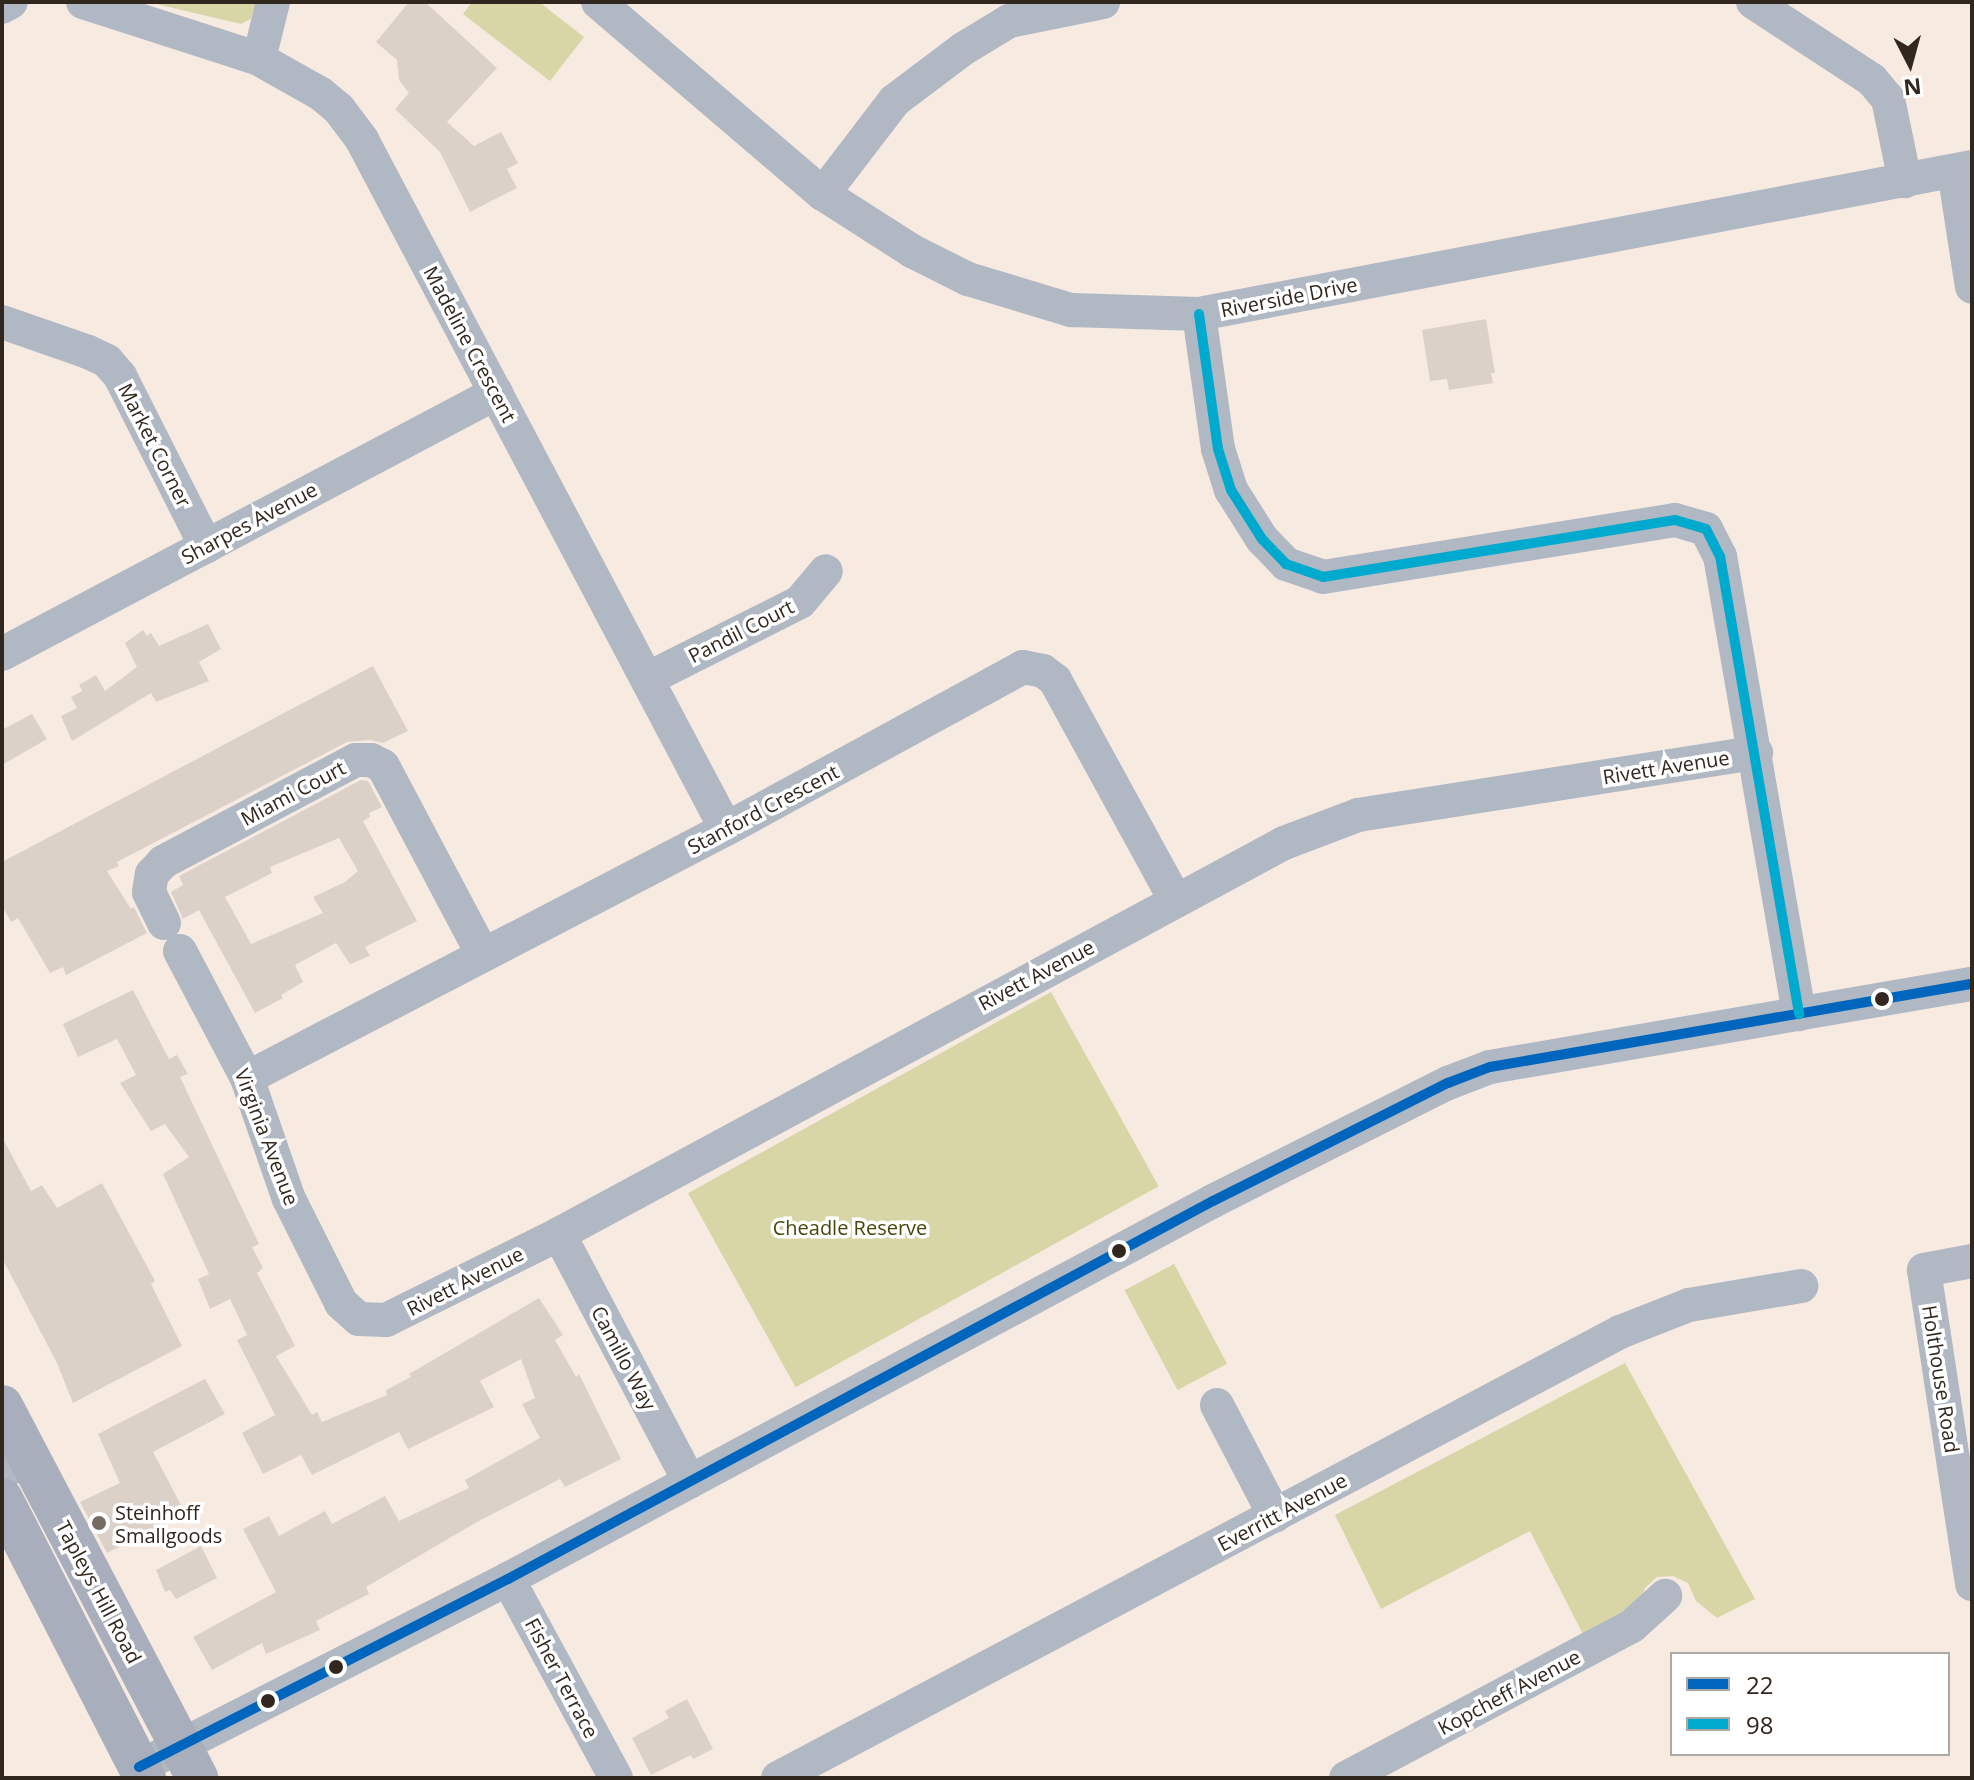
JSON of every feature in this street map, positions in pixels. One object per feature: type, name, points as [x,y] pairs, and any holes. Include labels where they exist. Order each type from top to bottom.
[{"type":"main road","name":"Tapleys Hill Road","points":[[2,1406],[16,1465],[189,1762]]},
{"type":"main road","points":[[2,1499],[142,1773]]},
{"type":"street","points":[[2,7],[11,2]]},
{"type":"street","name":"Madeline Crescent","points":[[83,2],[259,59],[321,94],[339,109],[362,140],[726,829]]},
{"type":"street","points":[[259,59],[273,2]]},
{"type":"street","name":"Riverside Drive","points":[[598,2],[823,194],[912,251],[968,279],[1071,310],[1199,314],[1963,169]]},
{"type":"street","points":[[823,194],[894,101],[963,49],[1009,21],[1064,6],[1103,2]]},
{"type":"street","points":[[1753,2],[1872,80],[1888,99],[1905,181]]},
{"type":"street","points":[[1963,169],[1972,287]]},
{"type":"street","points":[[1199,314],[1218,449],[1231,490],[1262,539],[1286,564],[1323,577],[1675,520],[1706,529],[1720,556],[1799,1014]]},
{"type":"street","name":"Market Corner","points":[[2,322],[107,361],[120,376],[206,546]]},
{"type":"street","name":"Sharpes Avenue","points":[[2,654],[496,393]]},
{"type":"street","name":"Pandil Court","points":[[647,679],[800,602],[826,571]]},
{"type":"street","name":"Stanford Crescent","points":[[247,1078],[726,829],[1023,667],[1043,671],[1055,680],[1175,899]]},
{"type":"street","name":"Rivett Avenue","points":[[359,1319],[386,1320],[559,1234],[1175,899],[1284,843],[1358,815],[1756,753]]},
{"type":"street","name":"Miami Court","points":[[172,937],[149,892],[152,874],[163,862],[356,760],[371,760],[383,766],[483,955]]},
{"type":"street","name":"Virginia Avenue","points":[[172,937],[247,1078],[289,1199],[341,1303],[359,1319]]},
{"type":"street","points":[[142,1773],[189,1762],[508,1579],[1213,1201],[1448,1083],[1490,1067],[1972,984]]},
{"type":"street","name":"Camillo Way","points":[[559,1234],[690,1482]]},
{"type":"street","name":"Holthouse Road","points":[[1972,1261],[1924,1270],[1972,1584]]},
{"type":"street","name":"Everritt Avenue","points":[[778,1778],[1620,1332],[1689,1305],[1801,1286]]},
{"type":"street","points":[[1217,1405],[1275,1516]]},
{"type":"street","name":"Fisher Terrace","points":[[508,1579],[616,1778]]},
{"type":"street","name":"Kopcheff Avenue","points":[[1346,1778],[1632,1626],[1665,1596]]},
{"type":"green space","points":[[148,2],[256,2],[251,19],[241,24]]},
{"type":"green space","points":[[472,2],[539,2],[584,37],[550,81],[463,14]]},
{"type":"green space","name":"Cheadle Reserve","points":[[1051,992],[1159,1186],[796,1387],[688,1193]]},
{"type":"green space","points":[[1174,1264],[1227,1364],[1178,1390],[1125,1290]]},
{"type":"green space","points":[[1625,1363],[1755,1599],[1717,1618],[1696,1601],[1688,1583],[1673,1576],[1657,1577],[1645,1588],[1636,1613],[1585,1638],[1530,1531],[1381,1609],[1335,1515]]},
{"type":"building","points":[[409,2],[425,2],[497,68],[447,122],[474,146],[501,132],[518,163],[507,169],[517,188],[470,212],[440,152],[395,109],[409,93],[399,80],[397,60],[376,42]]},
{"type":"building","points":[[1486,319],[1495,373],[1491,373],[1493,383],[1449,390],[1447,379],[1430,381],[1422,330]]},
{"type":"building","points":[[208,624],[221,649],[199,662],[209,681],[156,702],[151,693],[72,741],[61,716],[77,708],[71,697],[82,691],[79,685],[96,675],[105,691],[137,667],[125,643],[143,630],[147,636],[151,633],[159,646]]},
{"type":"building","points":[[373,666],[408,731],[383,743],[371,740],[347,742],[117,862],[119,866],[107,871],[131,909],[134,907],[147,933],[66,975],[63,967],[50,973],[18,918],[11,922],[2,905],[2,862]]},
{"type":"building","points":[[32,714],[47,739],[2,765],[2,730]]},
{"type":"building","points":[[361,780],[368,781],[382,807],[369,813],[370,817],[363,821],[417,921],[365,947],[370,956],[350,964],[336,943],[295,965],[303,982],[281,995],[283,998],[255,1013],[199,910],[183,919],[171,892],[183,885],[179,876]],"holes":[[[339,838],[358,871],[345,882],[313,897],[323,913],[251,944],[225,897],[272,873],[270,867]]]},
{"type":"building","points":[[133,990],[169,1059],[177,1055],[188,1074],[180,1077],[259,1244],[252,1247],[263,1268],[257,1273],[295,1346],[276,1356],[312,1415],[317,1412],[322,1422],[387,1395],[386,1390],[411,1377],[409,1374],[539,1298],[563,1335],[555,1340],[576,1377],[579,1374],[621,1459],[565,1487],[560,1479],[477,1522],[366,1587],[369,1594],[316,1621],[320,1630],[266,1654],[262,1643],[212,1670],[193,1637],[276,1592],[243,1529],[269,1516],[279,1536],[325,1511],[332,1524],[385,1496],[399,1521],[469,1488],[465,1480],[540,1438],[522,1404],[535,1398],[521,1359],[480,1381],[494,1407],[408,1449],[399,1432],[312,1475],[301,1455],[263,1474],[242,1433],[275,1415],[237,1340],[247,1335],[230,1299],[210,1309],[198,1279],[209,1274],[163,1174],[189,1157],[165,1124],[151,1131],[120,1083],[136,1075],[117,1039],[78,1057],[63,1024]]},
{"type":"building","points":[[2,1137],[31,1191],[42,1185],[57,1208],[102,1183],[155,1281],[151,1284],[182,1346],[73,1403],[57,1363],[2,1258]]},
{"type":"building","points":[[205,1379],[225,1414],[153,1452],[181,1505],[175,1507],[179,1517],[107,1553],[80,1502],[120,1483],[98,1434]]},
{"type":"building","points":[[201,1546],[217,1578],[176,1599],[170,1590],[165,1592],[156,1570]]},
{"type":"building","points":[[687,1699],[713,1749],[693,1759],[691,1755],[651,1775],[632,1738],[669,1718],[665,1711]]},
{"type":"transit line","name":"98","points":[[1199,314],[1218,449],[1231,490],[1262,539],[1286,564],[1323,577],[1675,520],[1706,529],[1720,556],[1799,1014]]},
{"type":"transit line","name":"22","points":[[139,1767],[508,1579],[1213,1201],[1448,1083],[1490,1067],[1972,984]]},
{"type":"place","name":"Steinhoff Smallgoods","points":[[99,1523]]}]
